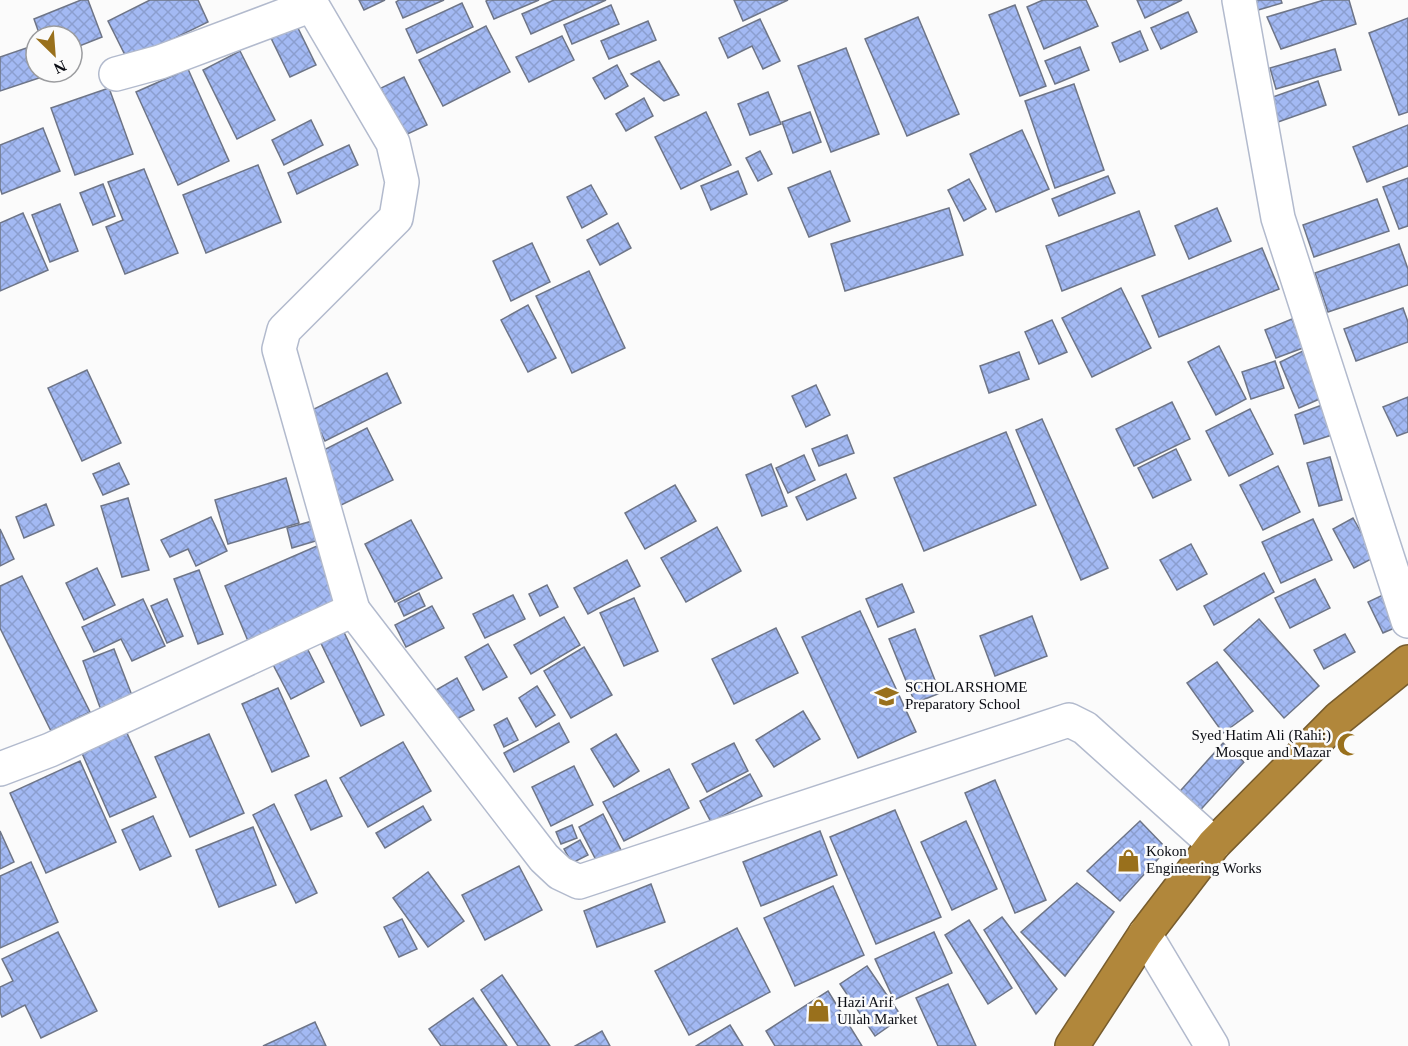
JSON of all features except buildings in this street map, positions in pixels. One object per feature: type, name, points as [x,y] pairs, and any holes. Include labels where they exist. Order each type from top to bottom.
[{"type":"highway","points":[[1072,1046],[1145,934],[1214,843],[1339,718],[1408,662]]},
{"type":"street","points":[[1239,0],[1278,218],[1408,621]]},
{"type":"street","points":[[117,74],[160,63],[310,2],[393,143],[402,182],[396,218],[284,330],[279,349],[353,610],[544,858],[560,873],[579,882],[1069,720],[1085,728],[1214,843]]},
{"type":"street","points":[[0,769],[50,750],[353,610]]},
{"type":"street","points":[[1145,934],[1212,1046]]},
{"type":"place","name":"SCHOLARSHOME Preparatory School","points":[[887,696]]},
{"type":"place","name":"Syed Hatim Ali (Rahi:) Mosque and Mazar","points":[[1349,744]]},
{"type":"place","name":"Kokon Engineering Works","points":[[1128,860]]},
{"type":"place","name":"Hazi Arif Ullah Market","points":[[819,1011]]}]
